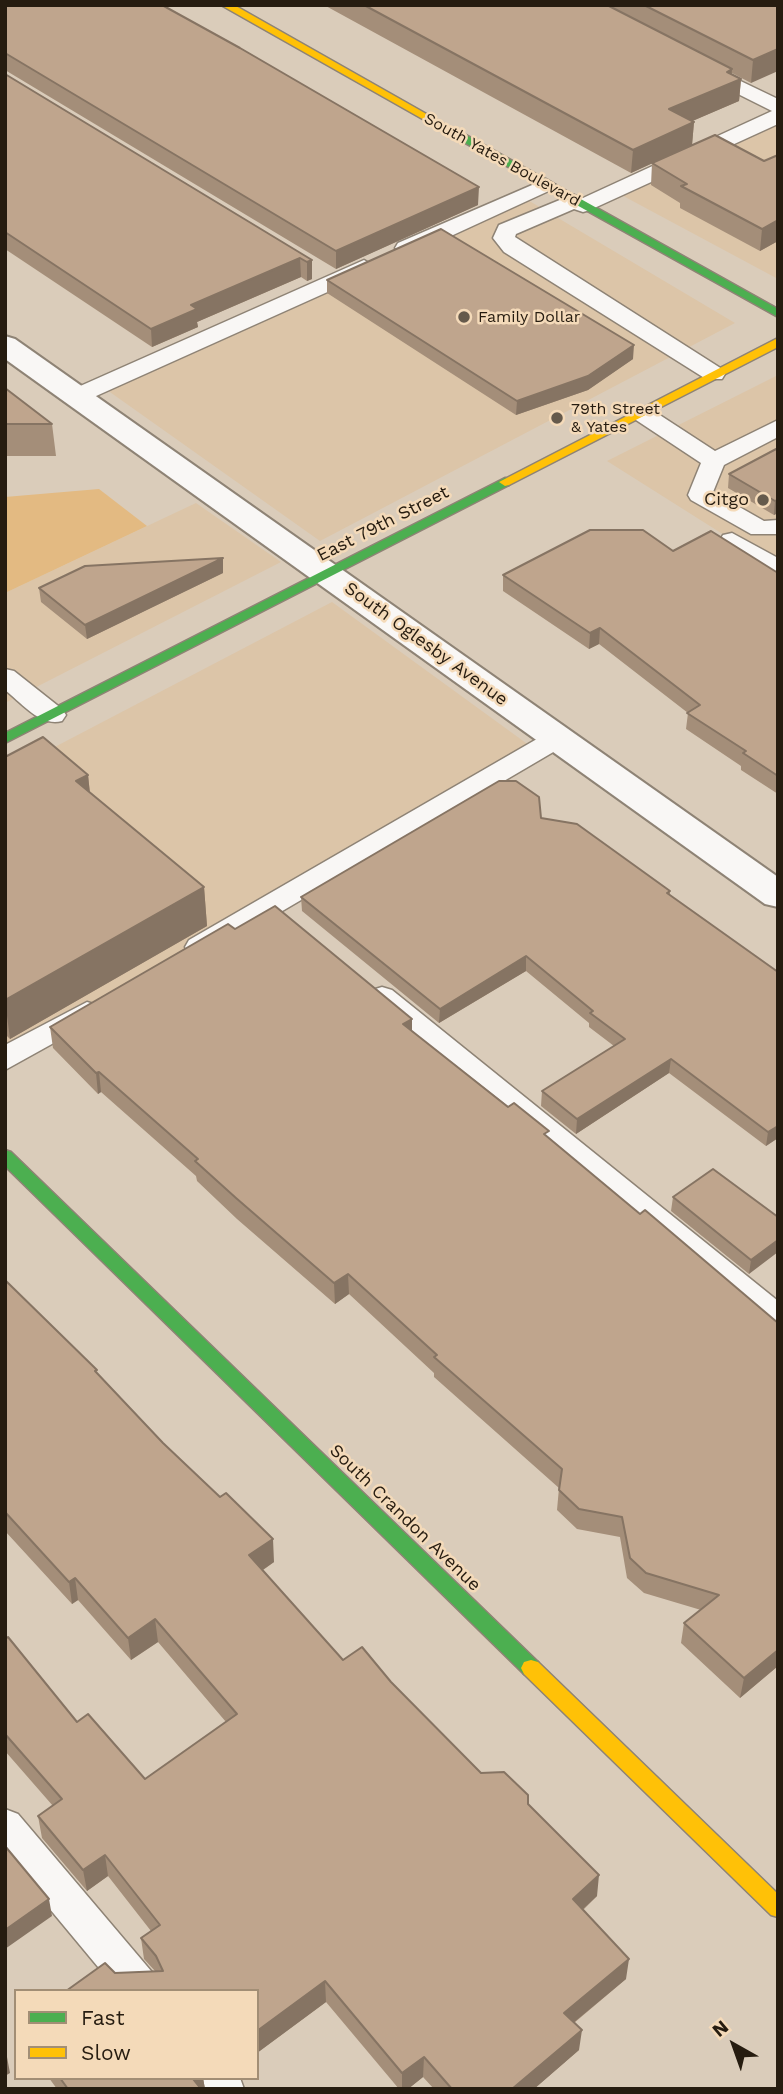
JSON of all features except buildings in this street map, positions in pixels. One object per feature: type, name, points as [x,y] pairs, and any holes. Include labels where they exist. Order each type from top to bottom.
[{"type":"street","name":"South Yates Boulevard","points":[[226,5],[778,314]]},
{"type":"street","name":"East 79th Street","points":[[5,739],[778,342]]},
{"type":"street","name":"South Oglesby Avenue","points":[[5,345],[778,895]]},
{"type":"street","name":"South Crandon Avenue","points":[[5,1156],[778,1908]]},
{"type":"lane","points":[[683,59],[778,107]]},
{"type":"lane","points":[[714,374],[512,247],[504,238],[507,230],[579,203],[778,116]]},
{"type":"lane","points":[[77,396],[546,184]]},
{"type":"lane","points":[[310,266],[334,280]]},
{"type":"lane","points":[[641,412],[714,461]]},
{"type":"lane","points":[[778,427],[714,461],[700,495],[760,529],[778,527]]},
{"type":"lane","points":[[732,540],[778,569]]},
{"type":"lane","points":[[5,677],[53,715]]},
{"type":"lane","points":[[176,961],[282,914],[558,738]]},
{"type":"lane","points":[[357,976],[778,1320]]},
{"type":"lane","points":[[5,1059],[104,1002]]},
{"type":"lane","points":[[5,1826],[141,1989]]},
{"type":"shaded area","points":[[778,116],[778,279],[614,191]]},
{"type":"shaded area","points":[[521,196],[735,323],[320,541],[100,385]]},
{"type":"shaded area","points":[[778,375],[778,569],[607,461]]},
{"type":"shaded area","points":[[99,489],[147,526],[5,593],[5,497]]},
{"type":"shaded area","points":[[196,503],[281,562],[5,703],[5,593]]},
{"type":"shaded area","points":[[332,602],[537,751],[5,1059],[5,773]]},
{"type":"traffic: fast","points":[[462,137],[778,314]]},
{"type":"traffic: fast","points":[[5,739],[505,482]]},
{"type":"traffic: fast","points":[[5,1156],[531,1668]]},
{"type":"traffic: slow","points":[[226,5],[462,137]]},
{"type":"traffic: slow","points":[[505,482],[778,342]]},
{"type":"traffic: slow","points":[[531,1668],[778,1908]]},
{"type":"place","name":"Family Dollar","points":[[464,317]]},
{"type":"place","name":"79th Street & Yates","points":[[557,418]]},
{"type":"place","name":"Citgo","points":[[763,500]]}]
